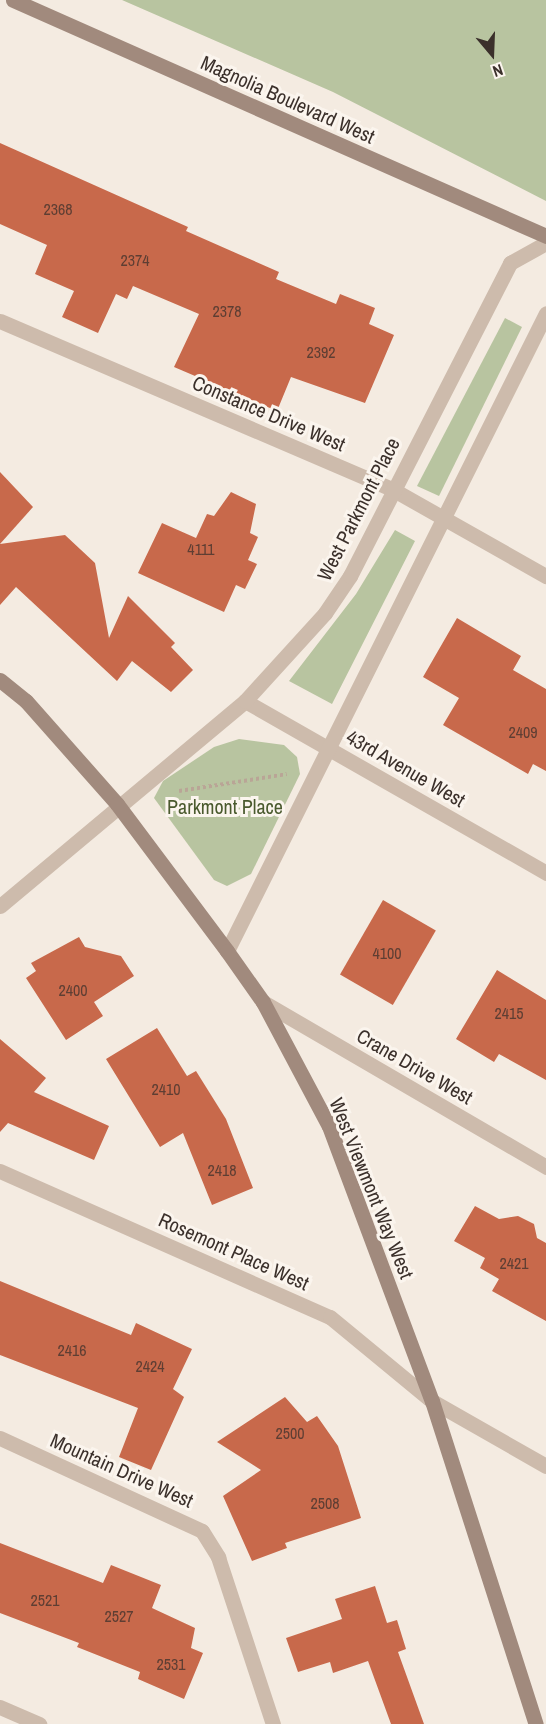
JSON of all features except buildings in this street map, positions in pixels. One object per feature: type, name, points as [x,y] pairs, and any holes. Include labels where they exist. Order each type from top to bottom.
[{"type":"street","name":"Magnolia Boulevard West","points":[[14,0],[546,236]]},
{"type":"street","name":"West Parkmont Place","points":[[0,906],[117,804],[245,701],[325,613],[350,576],[392,489],[510,262],[546,243]]},
{"type":"street","points":[[227,951],[546,313]]},
{"type":"street","name":"Constance Drive West","points":[[0,321],[392,489],[546,576]]},
{"type":"street","name":"West Viewmont Way West","points":[[0,680],[26,701],[117,804],[227,951],[263,1002],[329,1126],[432,1401],[536,1724]]},
{"type":"street","name":"43rd Avenue West","points":[[245,701],[546,873]]},
{"type":"street","name":"Crane Drive West","points":[[263,1002],[546,1167]]},
{"type":"street","name":"Rosemont Place West","points":[[0,1171],[330,1317],[432,1401],[546,1466]]},
{"type":"street","name":"Mountain Drive West","points":[[0,1438],[202,1532],[218,1557],[273,1724]]},
{"type":"street","points":[[0,1707],[39,1724]]},
{"type":"path","points":[[175,792],[300,772]]},
{"type":"green space","points":[[122,0],[546,0],[546,201],[333,92]]},
{"type":"green space","points":[[505,318],[522,327],[439,496],[417,486]]},
{"type":"green space","points":[[395,530],[415,541],[332,704],[289,681],[356,594]]},
{"type":"green space","name":"Parkmont Place","points":[[239,739],[284,745],[297,757],[300,774],[251,874],[227,886],[214,880],[154,798],[163,781],[214,747]]}]
